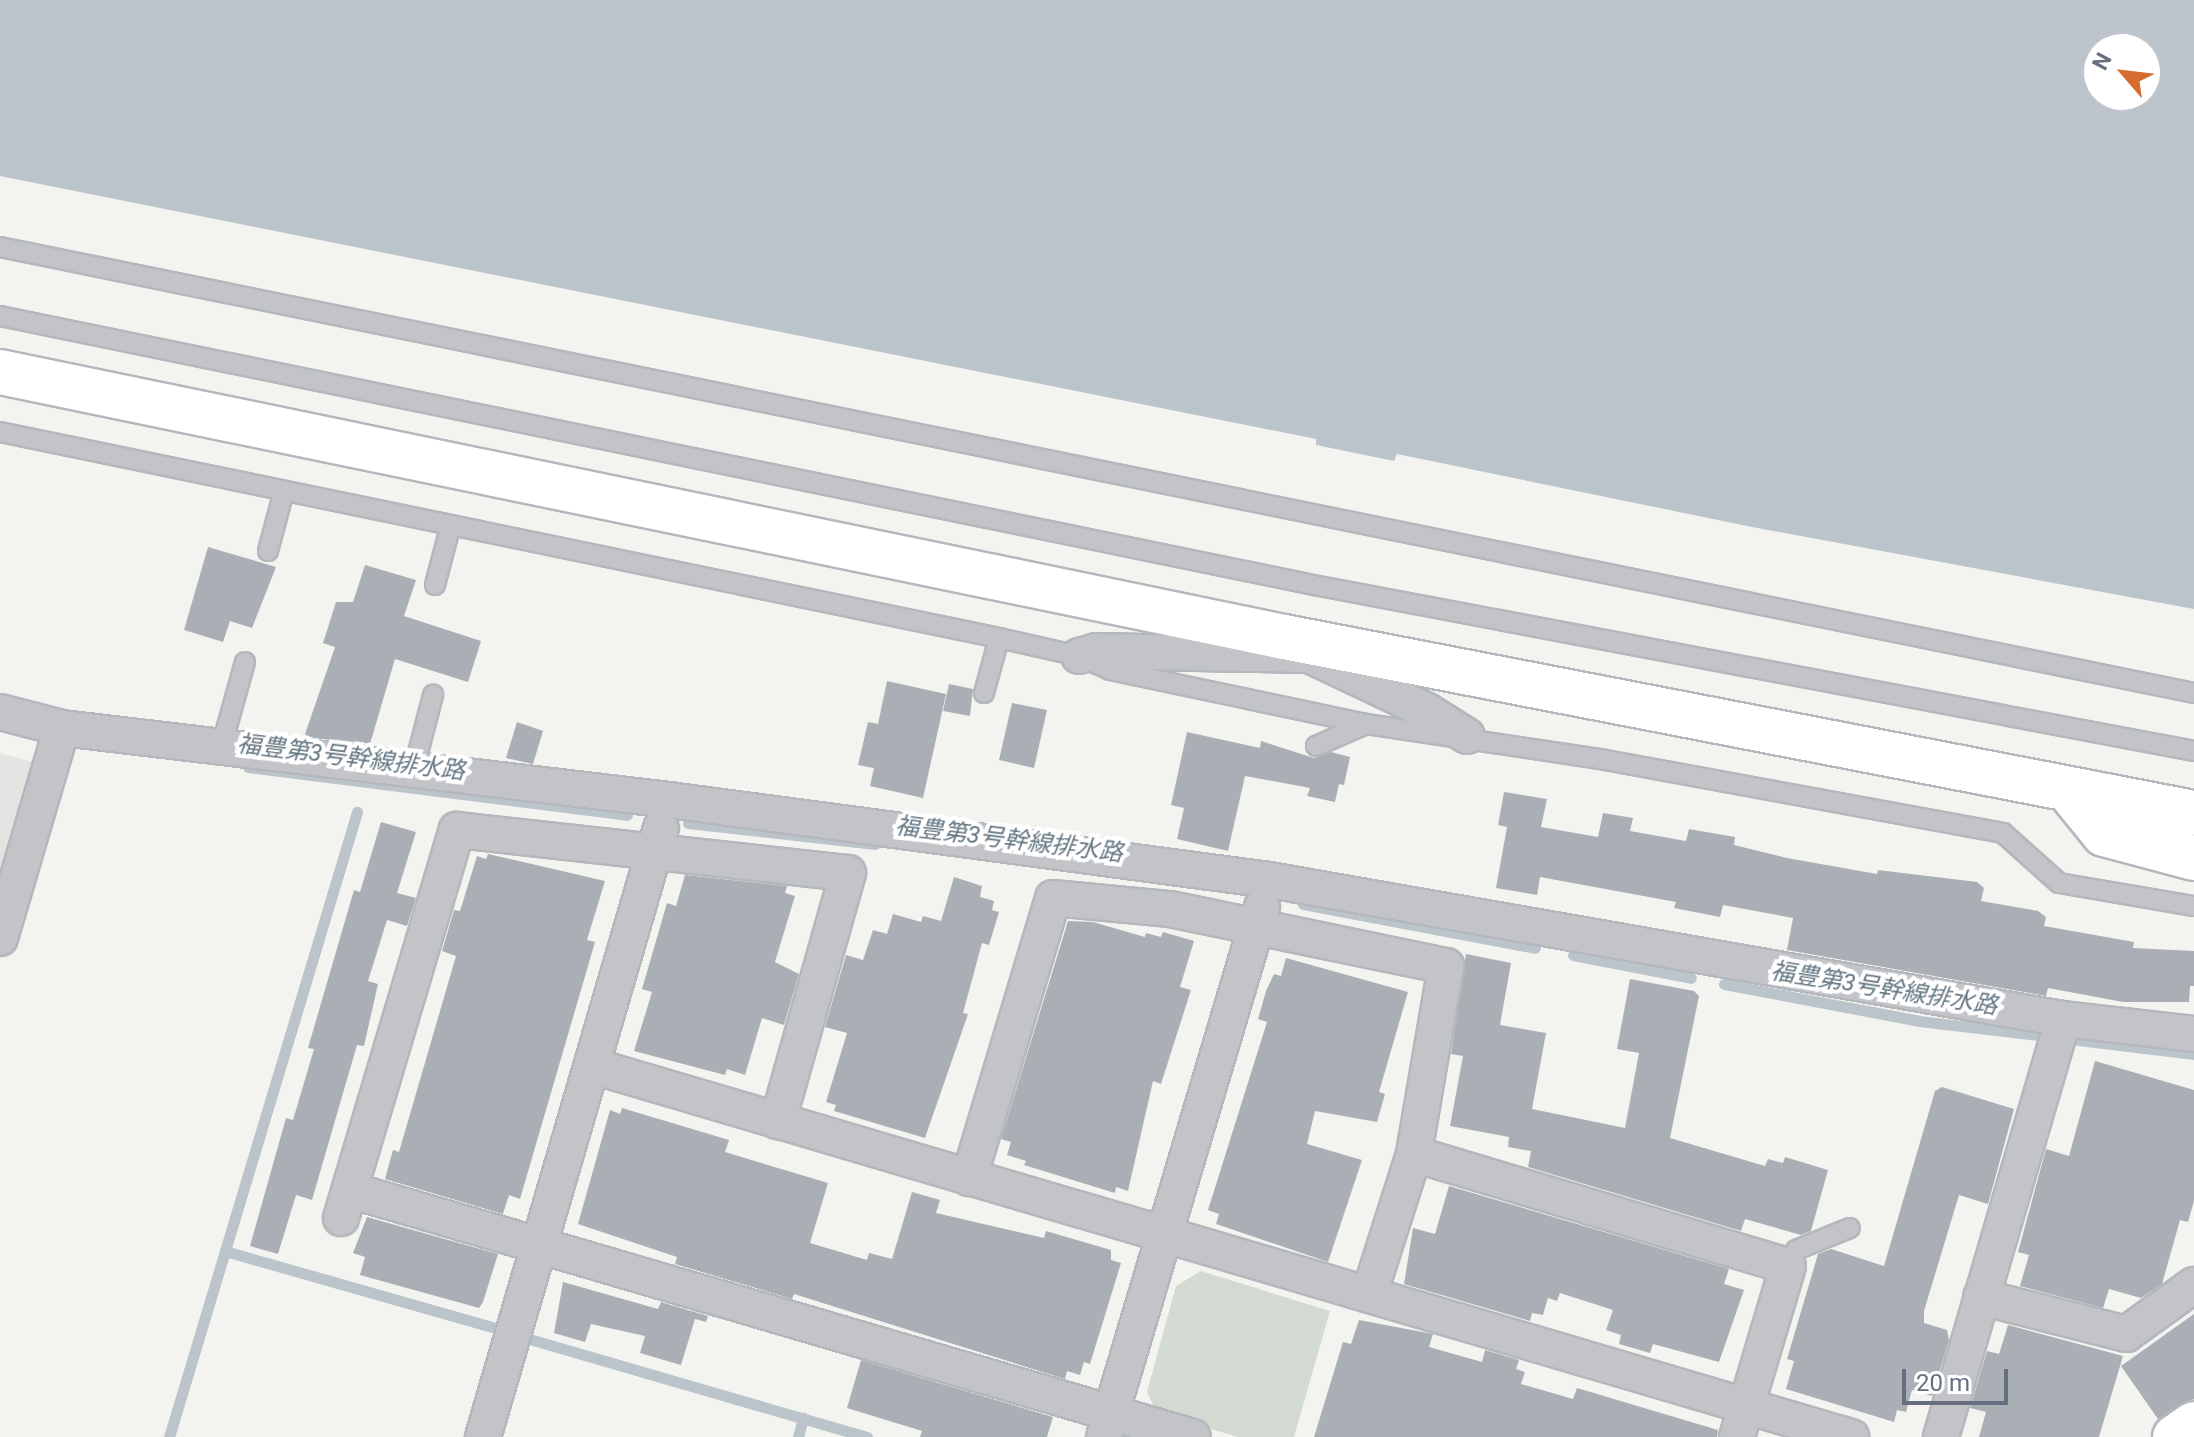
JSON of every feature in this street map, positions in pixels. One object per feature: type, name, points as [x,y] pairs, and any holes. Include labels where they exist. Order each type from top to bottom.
[{"type":"street","points":[[0,372],[1310,649],[2194,813]]},
{"type":"street","points":[[1079,656],[1096,651],[1310,649],[1427,711],[1467,736]]},
{"type":"street","points":[[0,712],[62,728],[669,800],[1269,880],[2063,1019],[2194,1034]]},
{"type":"street","points":[[0,938],[62,728]]},
{"type":"street","points":[[2069,791],[2104,834],[2194,858]]},
{"type":"street","points":[[483,1437],[669,800]]},
{"type":"street","points":[[778,1121],[848,873],[655,849],[457,830],[345,1204],[541,1245],[1108,1425],[1193,1437]]},
{"type":"street","points":[[1108,1425],[1269,880]]},
{"type":"street","points":[[969,1178],[1053,898],[1170,909],[1446,966],[1414,1154],[1369,1295]]},
{"type":"street","points":[[1941,1437],[2063,1019]]},
{"type":"street","points":[[593,1066],[1369,1295],[1741,1422],[1851,1437]]},
{"type":"street","points":[[1414,1154],[1788,1266],[1741,1422]]},
{"type":"street","points":[[1981,1297],[2126,1334],[2194,1285]]},
{"type":"street","points":[[2175,1437],[2194,1424]]},
{"type":"lane","points":[[0,247],[2194,693]]},
{"type":"lane","points":[[0,316],[1304,583],[2194,751]]},
{"type":"lane","points":[[0,432],[450,528],[999,638],[1079,656],[1110,670],[1366,724],[1467,736],[2003,833],[2059,883],[2194,906]]},
{"type":"lane","points":[[268,551],[284,491]]},
{"type":"lane","points":[[435,585],[450,528]]},
{"type":"lane","points":[[984,693],[999,638]]},
{"type":"lane","points":[[221,748],[245,662]]},
{"type":"lane","points":[[413,772],[433,695]]},
{"type":"lane","points":[[1316,746],[1366,724]]},
{"type":"lane","points":[[1788,1266],[1796,1250],[1850,1228]]},
{"type":"shaded area","points":[[0,0],[2194,0],[2194,609],[1747,526],[1397,454],[1394,461],[1316,445],[1316,439],[0,176]]},
{"type":"shaded area","points":[[0,753],[40,764],[0,889]]},
{"type":"shaded area","points":[[1201,1271],[1330,1311],[1294,1437],[1238,1437],[1157,1413],[1147,1392],[1176,1286]]},
{"type":"building","points":[[208,547],[276,567],[252,628],[230,621],[223,642],[184,630]]},
{"type":"building","points":[[365,565],[416,580],[404,616],[481,641],[468,682],[395,659],[370,744],[304,737],[335,647],[323,643],[336,602],[353,602]]},
{"type":"building","points":[[887,681],[946,694],[923,798],[870,786],[874,768],[858,765],[868,722],[878,724]]},
{"type":"building","points":[[949,684],[973,689],[970,716],[943,711]]},
{"type":"building","points":[[1012,703],[1047,710],[1034,768],[999,760]]},
{"type":"building","points":[[517,722],[543,731],[533,764],[506,758]]},
{"type":"building","points":[[1187,732],[1260,748],[1261,741],[1314,758],[1331,752],[1350,757],[1344,785],[1339,784],[1335,802],[1307,796],[1310,788],[1245,776],[1228,851],[1177,839],[1184,808],[1171,805]]},
{"type":"building","points":[[1504,792],[1547,799],[1541,827],[1598,837],[1603,813],[1633,818],[1630,831],[1686,841],[1689,829],[1735,837],[1734,845],[1787,858],[1877,874],[1878,870],[1977,882],[1984,888],[1981,901],[2038,911],[2046,917],[2044,926],[2134,942],[2133,948],[2194,951],[2194,986],[2190,986],[2189,1002],[2123,1002],[2048,988],[2046,996],[1787,950],[1793,918],[1723,905],[1720,917],[1674,908],[1676,902],[1540,877],[1537,895],[1496,888],[1507,827],[1498,825]]},
{"type":"building","points":[[381,822],[416,832],[397,893],[416,898],[407,926],[387,920],[368,981],[378,984],[364,1046],[357,1045],[312,1200],[296,1195],[278,1254],[250,1246],[286,1118],[293,1120],[314,1049],[308,1048],[354,890],[360,892]]},
{"type":"building","points":[[488,854],[605,881],[587,940],[595,942],[520,1199],[509,1195],[503,1214],[385,1179],[393,1150],[399,1152],[456,956],[442,951],[454,910],[460,911],[477,856],[486,859]]},
{"type":"building","points":[[685,875],[787,886],[785,893],[795,896],[775,962],[799,974],[784,1025],[762,1018],[745,1075],[727,1069],[725,1075],[634,1051],[652,992],[642,989],[667,903],[676,906]]},
{"type":"building","points":[[954,877],[982,886],[980,897],[994,901],[992,910],[999,912],[989,945],[982,943],[963,1013],[968,1014],[925,1138],[834,1111],[836,1105],[826,1102],[847,1033],[825,1027],[846,955],[863,960],[873,930],[887,934],[893,914],[921,922],[923,916],[941,921]]},
{"type":"building","points":[[1068,921],[1093,922],[1145,937],[1146,933],[1161,937],[1163,932],[1194,941],[1180,987],[1191,990],[1161,1084],[1153,1081],[1128,1191],[1116,1187],[1115,1193],[1024,1165],[1026,1161],[1007,1155],[1011,1142],[1001,1139]]},
{"type":"building","points":[[1466,954],[1511,963],[1500,1025],[1546,1033],[1532,1109],[1625,1128],[1639,1053],[1617,1049],[1630,979],[1694,991],[1699,996],[1670,1138],[1765,1166],[1768,1159],[1783,1163],[1785,1157],[1828,1170],[1811,1231],[1801,1235],[1745,1219],[1741,1231],[1528,1167],[1531,1151],[1508,1147],[1509,1137],[1450,1126],[1463,1056],[1451,1054]]},
{"type":"building","points":[[1286,958],[1408,992],[1379,1092],[1385,1094],[1377,1122],[1315,1111],[1307,1144],[1362,1160],[1328,1262],[1216,1224],[1219,1214],[1208,1210],[1267,1022],[1258,1019],[1266,991],[1274,974],[1281,976]]},
{"type":"building","points":[[2095,1061],[2194,1090],[2194,1201],[2188,1222],[2180,1220],[2162,1284],[2141,1298],[2109,1289],[2103,1308],[2020,1286],[2029,1255],[2018,1252],[2046,1149],[2069,1156]]},
{"type":"building","points":[[1942,1087],[2014,1109],[1988,1204],[1959,1195],[1924,1311],[1924,1323],[1947,1330],[1949,1340],[1932,1396],[1912,1390],[1906,1412],[1897,1410],[1894,1422],[1786,1389],[1794,1361],[1787,1359],[1818,1254],[1831,1249],[1884,1266],[1935,1091]]},
{"type":"building","points":[[622,1108],[729,1140],[725,1152],[828,1183],[810,1243],[867,1260],[869,1253],[892,1259],[912,1192],[940,1200],[936,1213],[1044,1238],[1046,1231],[1111,1250],[1111,1260],[1121,1263],[1090,1364],[1084,1362],[1080,1375],[1067,1371],[1065,1379],[794,1294],[792,1299],[675,1264],[677,1257],[578,1224],[610,1110],[620,1114]]},
{"type":"building","points":[[1449,1186],[1729,1269],[1724,1284],[1744,1290],[1719,1362],[1653,1344],[1650,1353],[1619,1344],[1621,1335],[1606,1330],[1613,1310],[1560,1293],[1557,1301],[1548,1298],[1543,1315],[1532,1313],[1530,1321],[1404,1284],[1413,1228],[1435,1234]]},
{"type":"building","points":[[367,1217],[498,1254],[479,1308],[360,1275],[365,1257],[353,1253]]},
{"type":"building","points":[[563,1282],[658,1309],[661,1302],[708,1316],[706,1322],[695,1319],[681,1365],[640,1353],[645,1336],[591,1324],[585,1342],[554,1333]]},
{"type":"building","points":[[2194,1314],[2194,1399],[2158,1419],[2121,1366]]},
{"type":"building","points":[[1359,1320],[1433,1334],[1429,1347],[1482,1362],[1485,1350],[1519,1360],[1516,1369],[1525,1372],[1521,1384],[1573,1399],[1577,1388],[1718,1430],[1717,1437],[1314,1437],[1343,1342],[1351,1344]]},
{"type":"building","points":[[2008,1325],[2123,1356],[2099,1437],[1979,1437],[1986,1412],[1970,1408],[1987,1351],[1999,1354]]},
{"type":"building","points":[[861,1360],[1053,1417],[1047,1437],[920,1437],[922,1431],[847,1408]]},
{"type":"waterway","name":"福豊第3号幹線排水路","points":[[248,767],[627,815]]},
{"type":"waterway","points":[[169,1437],[357,812]]},
{"type":"waterway","name":"福豊第3号幹線排水路","points":[[688,823],[875,844]]},
{"type":"waterway","name":"福豊第3号幹線排水路","points":[[1303,904],[1535,948]]},
{"type":"waterway","name":"福豊第3号幹線排水路","points":[[1573,955],[1691,978]]},
{"type":"waterway","name":"福豊第3号幹線排水路","points":[[1724,984],[1919,1021],[2038,1035]]},
{"type":"waterway","name":"福豊第3号幹線排水路","points":[[2078,1040],[2194,1054]]},
{"type":"waterway","points":[[225,1251],[499,1329]]},
{"type":"waterway","points":[[533,1340],[867,1437]]},
{"type":"waterway","points":[[798,1437],[803,1418]]}]
